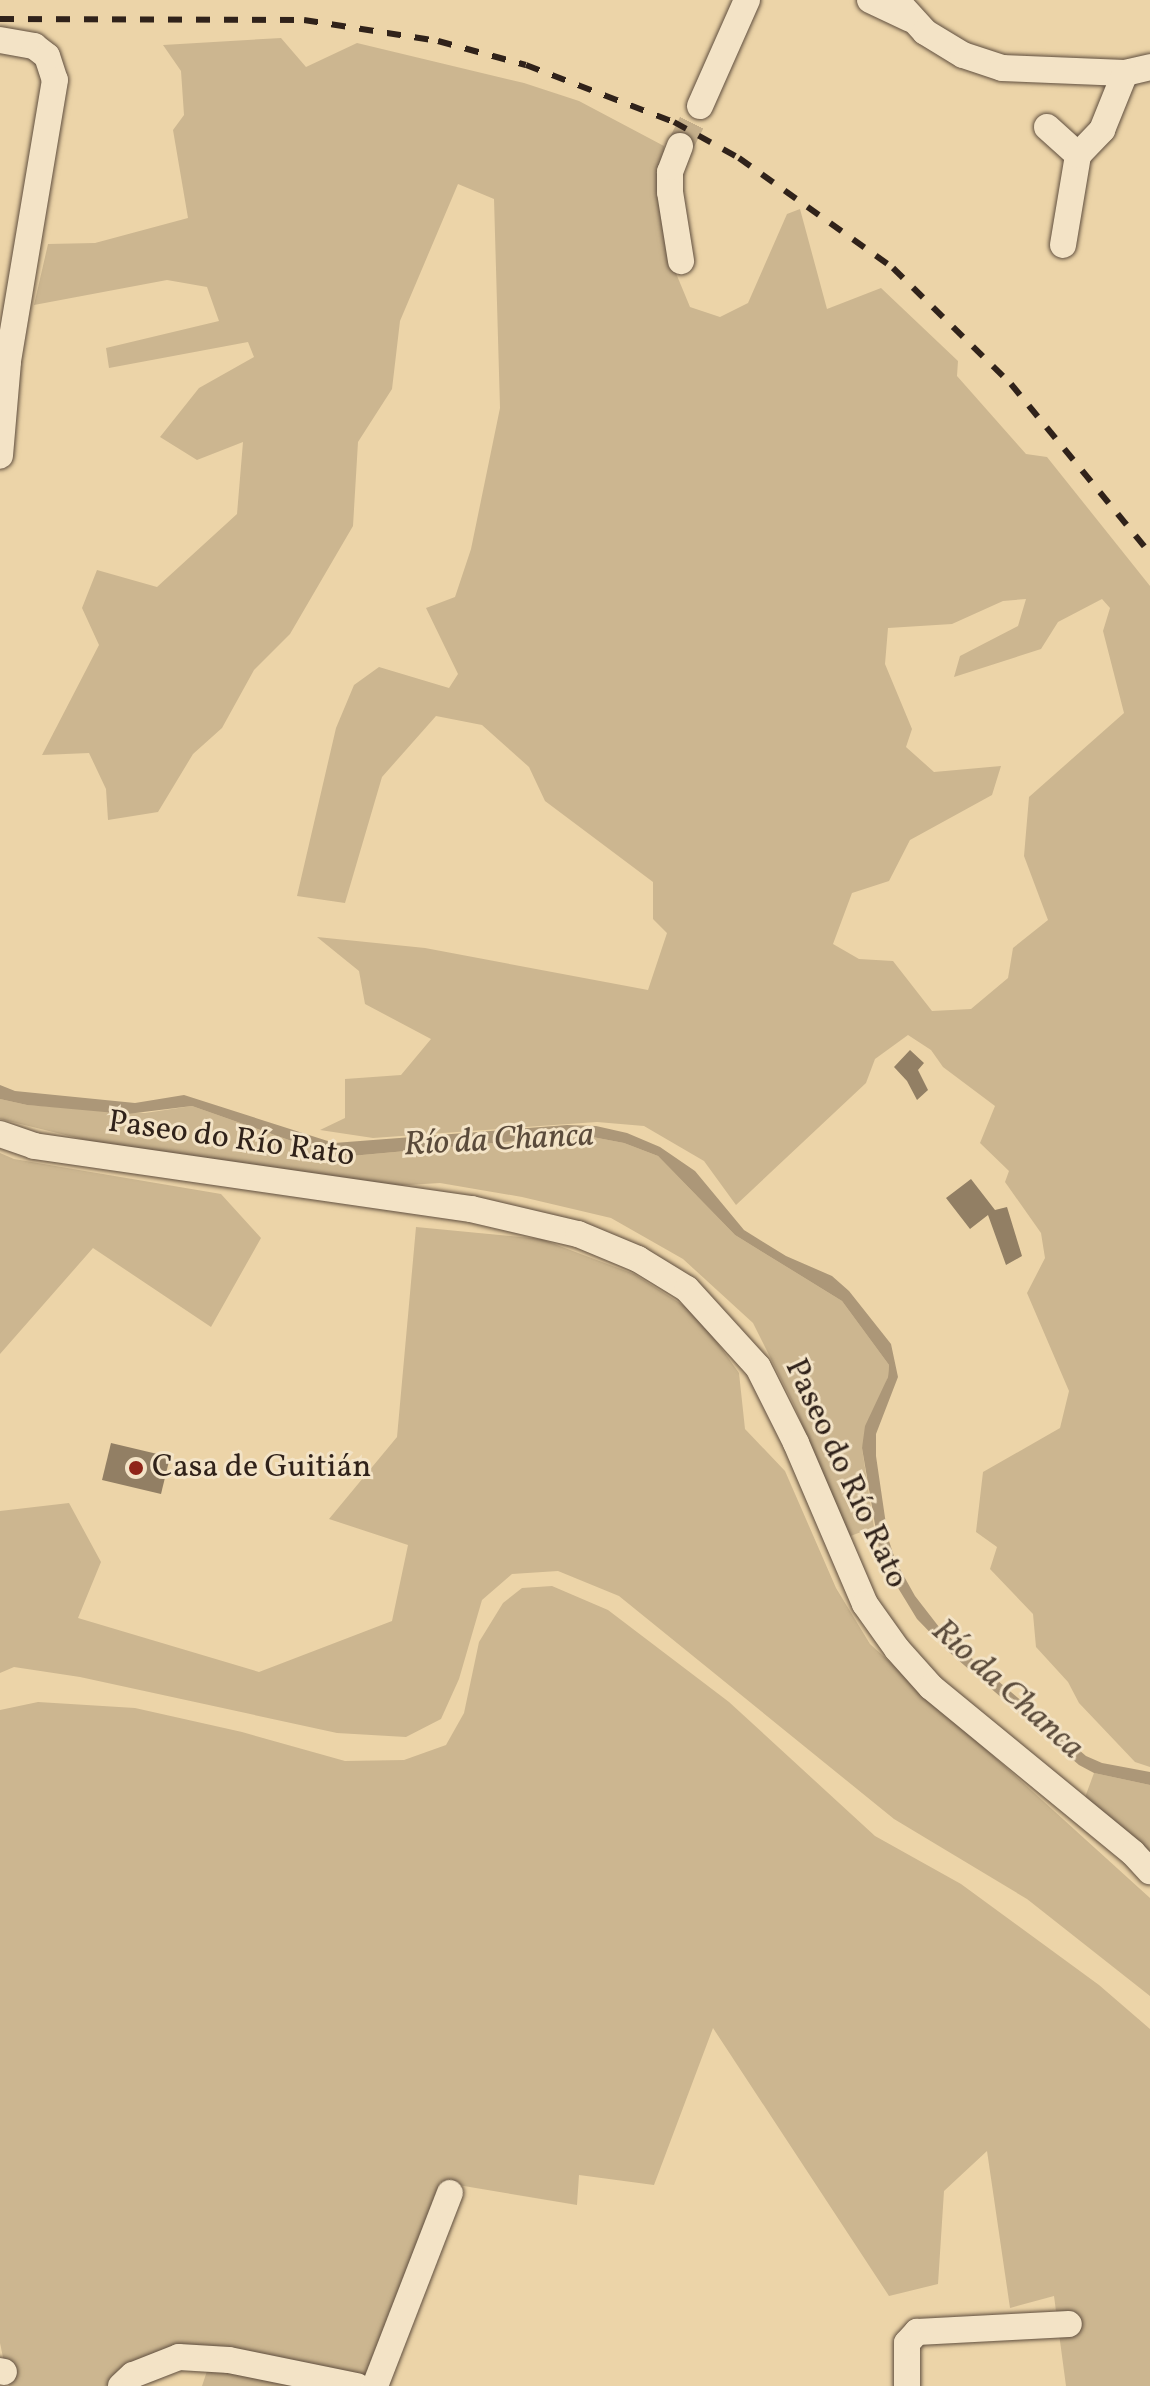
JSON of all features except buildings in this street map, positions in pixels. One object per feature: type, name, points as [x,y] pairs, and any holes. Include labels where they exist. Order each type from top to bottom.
[{"type":"street","points":[[700,106],[747,0]]},
{"type":"street","points":[[870,0],[903,10],[963,55],[1002,68],[1138,70]]},
{"type":"street","points":[[0,40],[34,46],[47,56],[55,80],[8,362],[0,456]]},
{"type":"street","points":[[1063,245],[1078,155],[1102,130],[1138,70]]},
{"type":"street","points":[[1047,127],[1078,155]]},
{"type":"street","points":[[680,146],[670,172],[670,192],[681,261]]},
{"type":"street","name":"Paseo do Río Rato","points":[[0,1134],[34,1146],[471,1209],[578,1234],[638,1259],[687,1289],[758,1367],[796,1443],[865,1604],[897,1649],[931,1687],[1146,1849]]},
{"type":"street","points":[[375,2386],[450,2193]]},
{"type":"street","points":[[907,2386],[907,2343],[917,2332],[1069,2324]]},
{"type":"street","points":[[121,2386],[133,2375],[179,2357],[229,2360],[357,2386]]},
{"type":"shaded area","points":[[281,38],[306,67],[357,43],[524,83],[579,101],[664,146],[673,266],[690,307],[720,317],[748,303],[787,214],[800,209],[827,309],[881,288],[958,361],[957,376],[1026,454],[1047,457],[1150,586],[1150,1767],[1135,1762],[1079,1703],[1068,1682],[1036,1647],[1033,1614],[990,1569],[997,1547],[976,1532],[983,1472],[1060,1428],[1069,1391],[1027,1293],[1045,1258],[1041,1233],[1005,1182],[1009,1171],[980,1143],[995,1106],[943,1067],[931,1050],[908,1035],[875,1059],[866,1083],[736,1205],[704,1161],[644,1126],[597,1122],[373,1138],[320,1130],[345,1118],[345,1079],[401,1075],[431,1039],[365,1004],[359,971],[317,937],[425,948],[648,990],[667,933],[653,919],[653,882],[545,801],[529,767],[482,725],[436,716],[382,777],[345,903],[297,896],[336,728],[354,685],[379,667],[449,688],[458,674],[426,608],[455,597],[471,549],[500,408],[494,199],[458,184],[400,321],[392,389],[358,442],[353,526],[290,634],[254,670],[222,728],[193,754],[158,812],[108,820],[106,789],[89,753],[42,755],[99,645],[82,608],[97,570],[157,587],[237,514],[243,442],[197,460],[160,437],[199,388],[254,357],[248,342],[109,368],[106,348],[219,321],[207,287],[167,280],[34,305],[48,244],[95,243],[188,218],[173,130],[184,115],[181,71],[163,45]],"holes":[[[1026,599],[1018,626],[960,656],[954,677],[1041,649],[1058,622],[1102,599],[1110,608],[1103,631],[1124,713],[1029,797],[1024,856],[1048,920],[1013,948],[1008,978],[971,1009],[932,1011],[893,961],[859,959],[833,944],[852,893],[889,881],[910,840],[992,795],[1001,766],[934,772],[906,747],[912,729],[885,664],[888,628],[952,624],[1003,601]]]},
{"type":"shaded area","points":[[0,1099],[27,1105],[145,1113],[192,1106],[306,1146],[351,1156],[582,1135],[624,1143],[658,1156],[735,1235],[842,1301],[889,1365],[888,1377],[862,1448],[874,1527],[848,1537],[794,1405],[753,1323],[683,1259],[611,1218],[522,1197],[440,1183],[392,1186],[94,1142],[0,1119]]},
{"type":"shaded area","points":[[0,1153],[14,1159],[221,1194],[261,1238],[211,1327],[93,1248],[0,1354]]},
{"type":"shaded area","points":[[416,1227],[541,1239],[634,1274],[697,1314],[739,1373],[745,1429],[785,1471],[836,1588],[870,1644],[1150,1898],[1150,1996],[1027,1899],[894,1819],[619,1596],[558,1571],[512,1574],[482,1600],[459,1679],[441,1719],[406,1737],[337,1733],[80,1677],[14,1667],[0,1673],[0,1511],[69,1503],[101,1562],[78,1618],[259,1672],[392,1621],[408,1545],[329,1519],[397,1437]]},
{"type":"shaded area","points":[[552,1586],[608,1610],[729,1702],[875,1836],[961,1884],[1099,1985],[1150,2029],[1150,2386],[1066,2386],[1054,2296],[1010,2308],[987,2151],[944,2191],[938,2284],[889,2296],[713,2028],[654,2185],[579,2175],[577,2205],[440,2182],[406,2291],[366,2381],[265,2357],[113,2380],[106,2386],[9,2386],[0,2343],[0,1710],[38,1702],[135,1708],[242,1732],[345,1761],[404,1760],[446,1745],[464,1713],[479,1642],[503,1603],[522,1588]]},
{"type":"shaded area","points":[[1094,1773],[1150,1785],[1150,1851],[1084,1800]]},
{"type":"shaded area","points":[[209,2365],[327,2386],[202,2386]]},
{"type":"water","name":"Río da Chanca","points":[[0,1085],[15,1091],[135,1103],[184,1095],[334,1143],[567,1125],[596,1126],[627,1133],[660,1147],[695,1171],[744,1230],[786,1256],[832,1276],[849,1291],[891,1344],[898,1377],[876,1434],[876,1456],[888,1538],[896,1562],[915,1596],[939,1627],[977,1663],[1086,1756],[1102,1763],[1150,1772],[1150,1785],[1094,1773],[1079,1765],[949,1652],[917,1619],[881,1560],[862,1448],[865,1426],[888,1377],[889,1365],[842,1301],[735,1235],[658,1156],[624,1143],[582,1135],[351,1156],[306,1146],[192,1106],[127,1114],[27,1105],[0,1099]]},
{"type":"tunnel","points":[[680,146],[700,106]]},
{"type":"railway","points":[[0,19],[304,20],[438,41],[526,65],[674,122],[739,158],[893,268],[1011,384],[1150,553]]},
{"type":"place","name":"Casa de Guitián","points":[[136,1468]]}]
